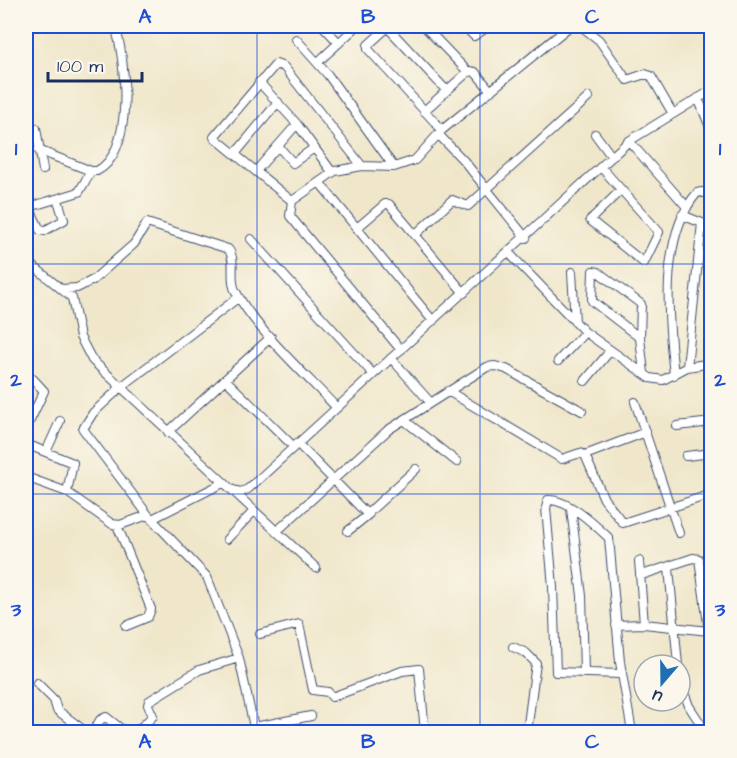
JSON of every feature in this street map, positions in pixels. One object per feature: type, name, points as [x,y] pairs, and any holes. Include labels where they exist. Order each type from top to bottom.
[{"type":"street","points":[[38,150],[91,171],[103,168],[123,131],[124,92],[115,26]]},
{"type":"street","points":[[323,26],[339,43]]},
{"type":"street","points":[[318,62],[357,26]]},
{"type":"street","points":[[424,26],[467,71],[475,72],[491,91]]},
{"type":"street","points":[[464,26],[474,36],[489,26]]},
{"type":"street","points":[[401,350],[290,216],[292,201],[332,172],[362,166],[394,167],[415,160],[440,132],[570,26]]},
{"type":"street","points":[[581,26],[599,40],[627,80],[643,74],[651,76],[673,114]]},
{"type":"street","points":[[445,89],[390,28],[368,45],[368,50],[424,111],[526,238]]},
{"type":"street","points":[[296,39],[318,62],[394,167]]},
{"type":"street","points":[[292,201],[214,135],[276,64],[281,64],[362,166]]},
{"type":"street","points":[[424,111],[445,89],[467,71]]},
{"type":"street","points":[[259,82],[297,124],[332,172]]},
{"type":"street","points":[[230,489],[245,490],[526,238],[629,141],[711,90]]},
{"type":"street","points":[[415,234],[452,200],[468,206],[589,97]]},
{"type":"street","points":[[698,98],[711,132]]},
{"type":"street","points":[[235,154],[278,102]]},
{"type":"street","points":[[256,171],[297,124]]},
{"type":"street","points":[[26,125],[36,128],[43,170]]},
{"type":"street","points":[[595,134],[612,157]]},
{"type":"street","points":[[629,141],[687,207]]},
{"type":"street","points":[[278,146],[293,163],[314,148]]},
{"type":"street","points":[[601,167],[658,232],[644,263],[590,220],[621,190]]},
{"type":"street","points":[[58,200],[64,220],[44,231],[40,230],[27,208],[58,200],[80,191],[91,171]]},
{"type":"street","points":[[319,182],[433,321]]},
{"type":"street","points":[[674,375],[667,302],[677,227],[682,215],[698,192],[711,196]]},
{"type":"street","points":[[357,228],[387,203],[464,293]]},
{"type":"street","points":[[682,215],[711,227]]},
{"type":"street","points":[[62,289],[77,288],[93,280],[134,244],[147,223],[228,249],[231,255],[233,286],[239,297],[271,337],[336,407]]},
{"type":"street","points":[[687,367],[702,223]]},
{"type":"street","points":[[251,239],[373,374]]},
{"type":"street","points":[[509,253],[585,332],[644,374],[659,381],[687,367],[711,363]]},
{"type":"street","points":[[26,260],[72,298],[80,337],[87,354],[316,568]]},
{"type":"street","points":[[572,272],[575,322]]},
{"type":"street","points":[[640,338],[592,301],[592,272],[598,272],[641,304],[640,338],[644,374]]},
{"type":"street","points":[[239,297],[121,387],[93,413],[82,429],[150,517],[207,577],[239,658],[254,730],[311,716]]},
{"type":"street","points":[[558,361],[585,332]]},
{"type":"street","points":[[168,432],[271,337]]},
{"type":"street","points":[[585,381],[610,351]]},
{"type":"street","points":[[391,358],[430,402]]},
{"type":"street","points":[[276,532],[382,435],[480,370],[495,366],[582,411]]},
{"type":"street","points":[[225,379],[369,514]]},
{"type":"street","points":[[26,380],[35,380],[44,391],[26,429]]},
{"type":"street","points":[[448,391],[560,458],[565,459],[580,453],[585,455],[646,432]]},
{"type":"street","points":[[635,402],[679,533]]},
{"type":"street","points":[[404,420],[457,462]]},
{"type":"street","points":[[46,452],[60,421]]},
{"type":"street","points":[[677,426],[711,422]]},
{"type":"street","points":[[26,444],[73,463],[67,492]]},
{"type":"street","points":[[686,456],[711,453]]},
{"type":"street","points":[[585,455],[597,484],[619,522],[624,523],[711,494]]},
{"type":"street","points":[[348,531],[417,469]]},
{"type":"street","points":[[26,477],[67,492],[109,523],[117,525],[150,517],[223,483]]},
{"type":"street","points":[[621,674],[584,672],[560,674],[556,669],[546,504],[548,500],[572,509],[609,538],[621,674],[632,732]]},
{"type":"street","points":[[572,509],[582,596],[584,672]]},
{"type":"street","points":[[227,539],[254,511]]},
{"type":"street","points":[[117,525],[152,612],[148,617],[126,626]]},
{"type":"street","points":[[616,625],[674,626],[705,632],[709,629],[700,561],[693,558],[669,568],[642,575]]},
{"type":"street","points":[[639,561],[645,624]]},
{"type":"street","points":[[669,568],[677,653]]},
{"type":"street","points":[[260,634],[299,624],[313,690],[317,693],[328,692],[332,697],[402,671],[418,669],[425,732]]},
{"type":"street","points":[[513,647],[526,653],[536,666],[527,732]]},
{"type":"street","points":[[136,732],[153,716],[148,705],[149,701],[199,670],[239,658]]},
{"type":"street","points":[[37,683],[54,699],[57,710],[86,732]]},
{"type":"street","points":[[692,711],[706,732]]},
{"type":"street","points":[[93,732],[100,720],[106,717],[125,732]]}]
